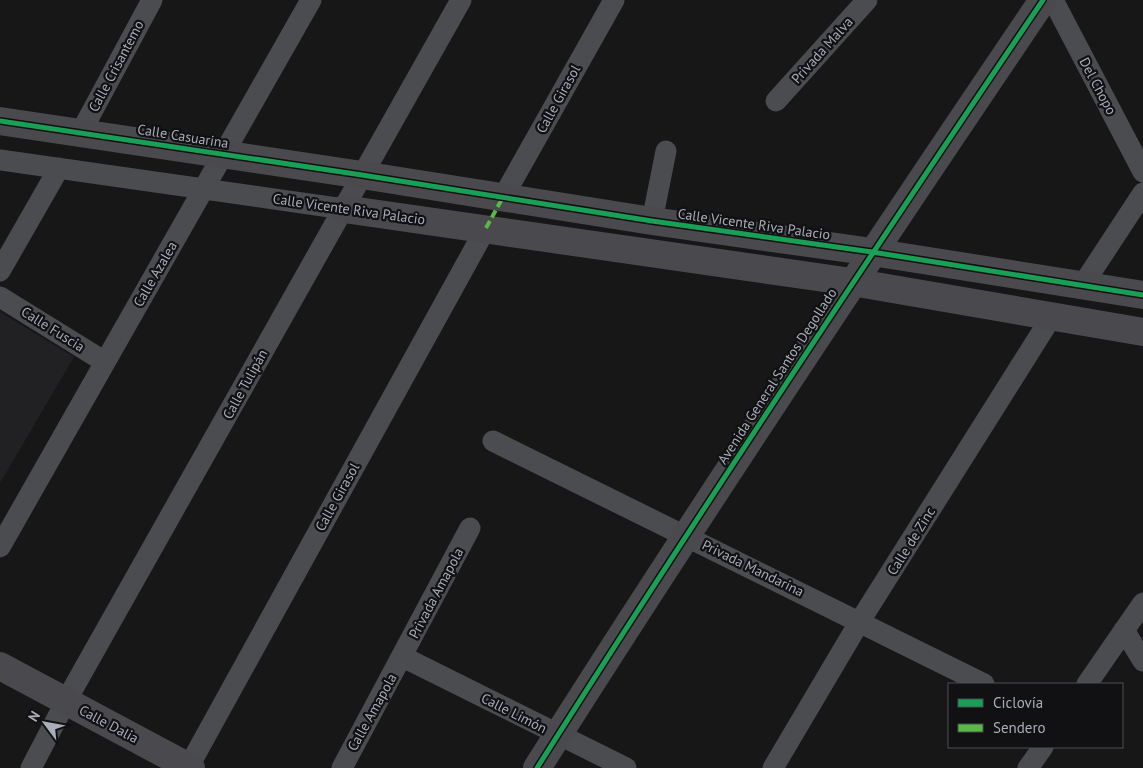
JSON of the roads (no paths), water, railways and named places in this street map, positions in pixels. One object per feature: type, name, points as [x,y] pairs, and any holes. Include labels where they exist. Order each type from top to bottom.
[{"type":"street","name":"Calle Crisantemo","points":[[81,132],[152,0]]},
{"type":"street","name":"Calle Azalea","points":[[0,548],[311,0]]},
{"type":"street","name":"Calle Tulipán","points":[[31,768],[66,701],[461,0]]},
{"type":"street","name":"Calle Girasol","points":[[502,199],[614,0]]},
{"type":"street","name":"Privada Malva","points":[[776,100],[867,0]]},
{"type":"street","name":"Avenida General Santos Degollado","points":[[537,768],[686,535],[852,282],[1043,0]]},
{"type":"street","name":"Del Chopo","points":[[1053,0],[1143,172]]},
{"type":"street","name":"Calle Casuarina","points":[[0,122],[81,132],[362,175]]},
{"type":"street","points":[[652,222],[666,151]]},
{"type":"street","name":"Calle Vicente Riva Palacio","points":[[0,160],[486,228],[852,282],[1143,332]]},
{"type":"street","points":[[0,271],[59,168]]},
{"type":"street","name":"Calle Vicente Riva Palacio","points":[[362,175],[502,199],[872,252],[1143,295]]},
{"type":"street","points":[[1082,286],[1143,193]]},
{"type":"street","name":"Calle Girasol","points":[[190,767],[486,228]]},
{"type":"street","name":"Calle Fuscia","points":[[0,296],[105,362]]},
{"type":"street","name":"Calle de Zinc","points":[[773,768],[860,622],[1052,316]]},
{"type":"street","name":"Privada Mandarina","points":[[493,441],[982,683]]},
{"type":"street","name":"Privada Amapola","points":[[403,657],[470,528]]},
{"type":"street","points":[[1088,683],[1143,604]]},
{"type":"street","points":[[1124,630],[1143,661]]},
{"type":"street","name":"Calle Limón","points":[[403,657],[626,768]]},
{"type":"street","name":"Calle Amapola","points":[[342,768],[403,657]]},
{"type":"street","name":"Calle Dalia","points":[[0,666],[190,767]]},
{"type":"street","points":[[1028,768],[1042,748]]}]
